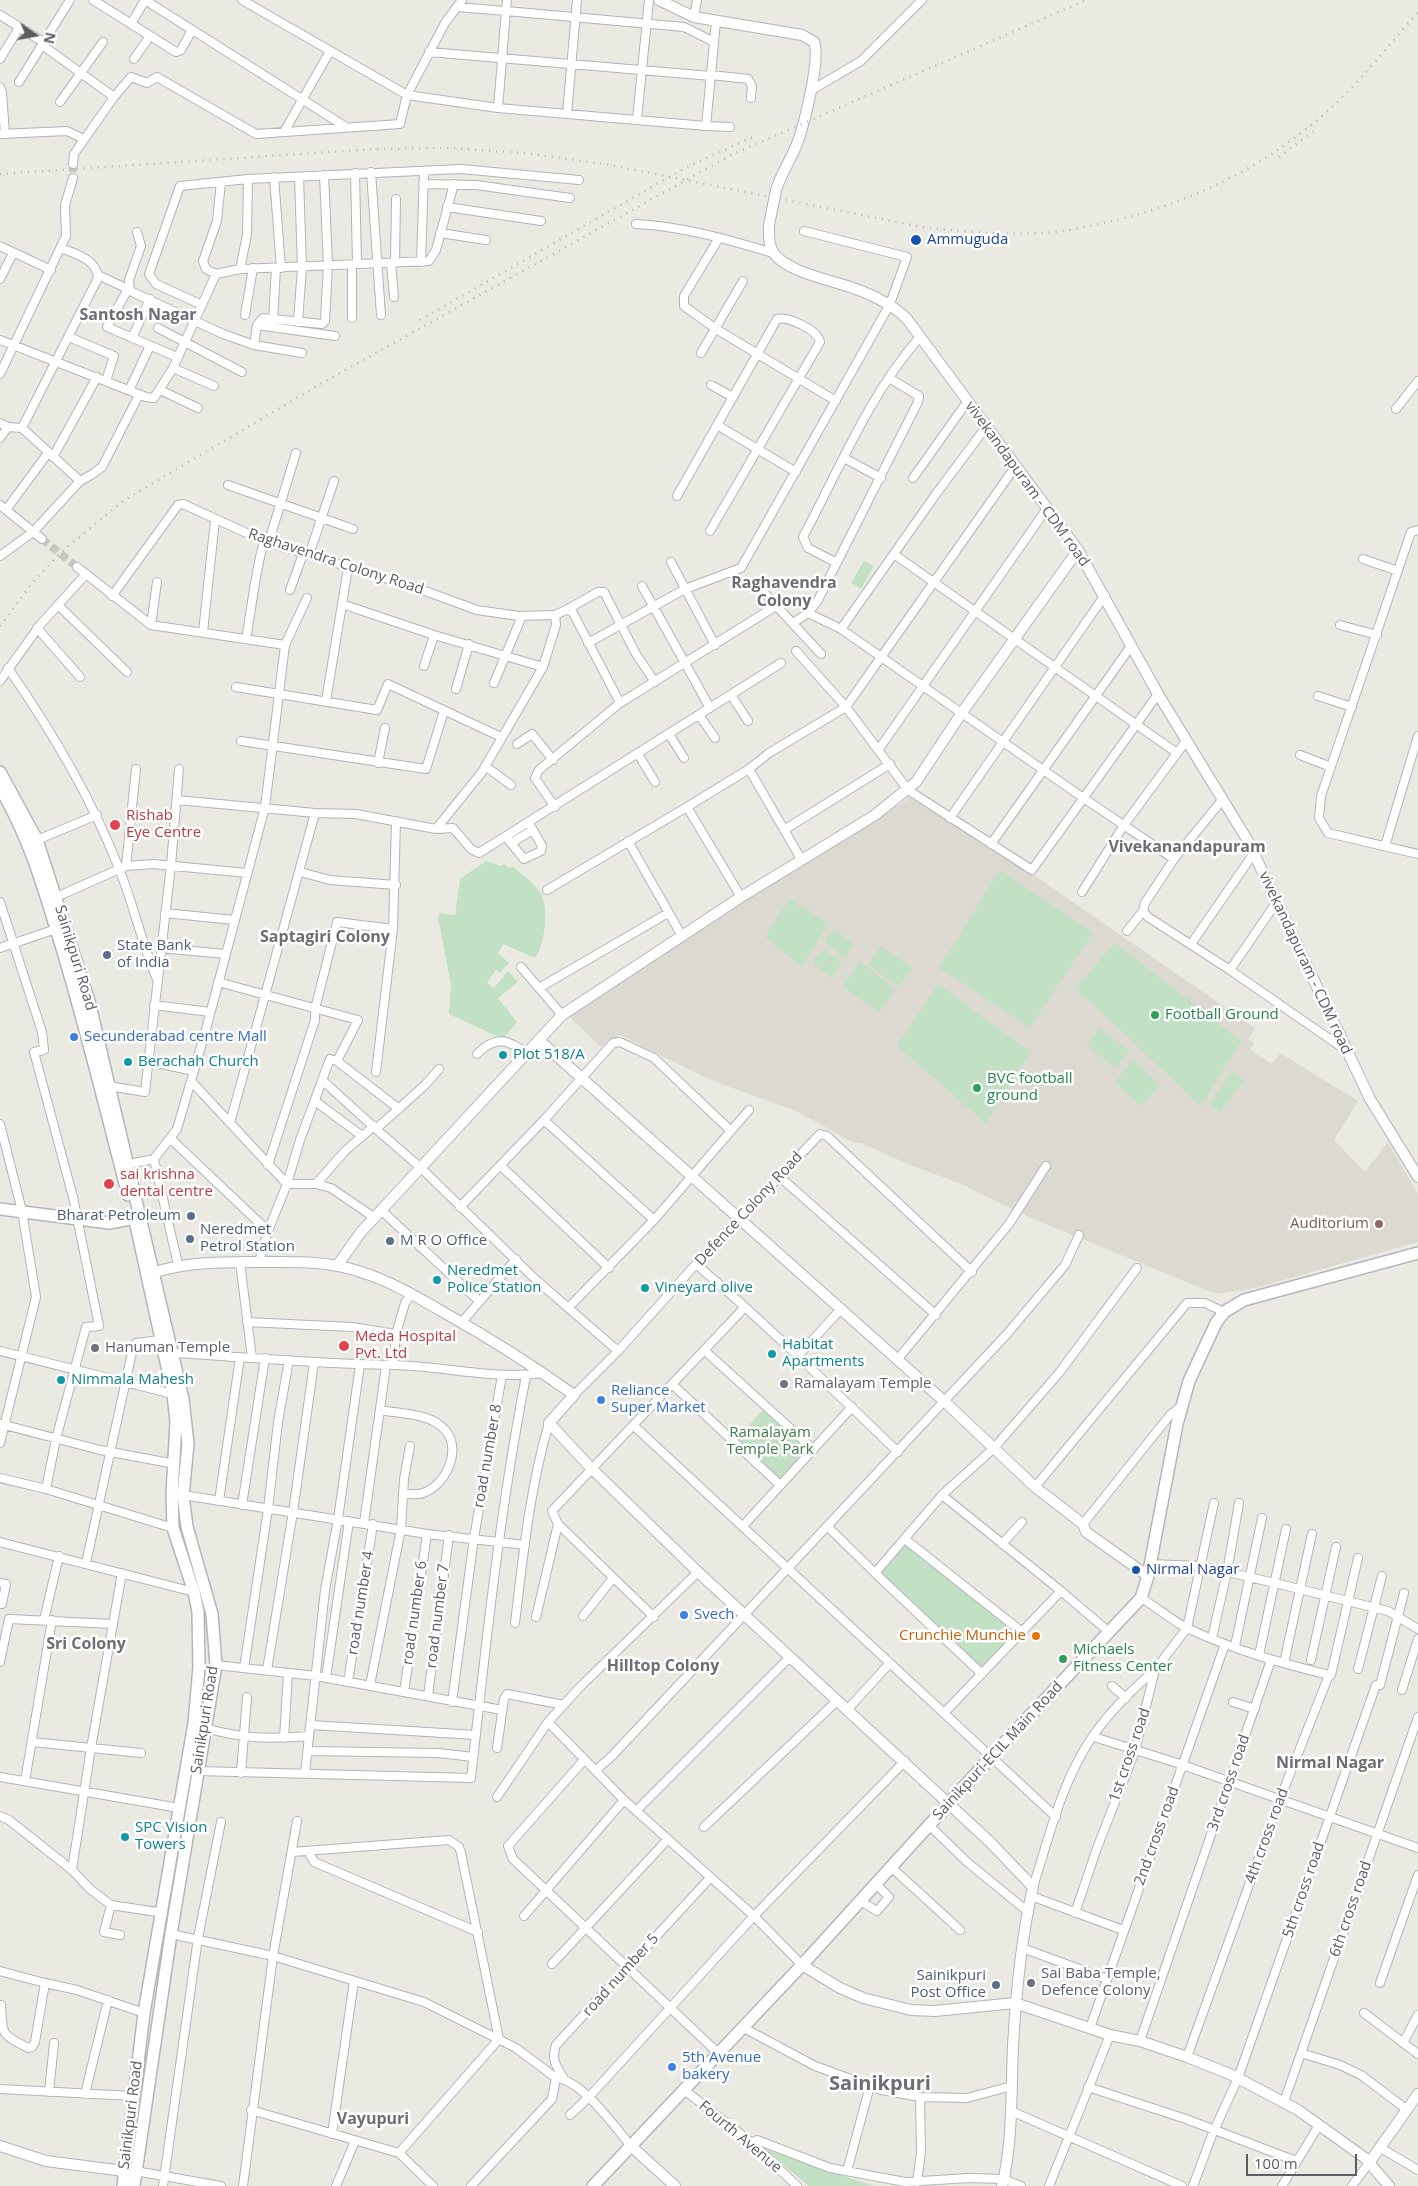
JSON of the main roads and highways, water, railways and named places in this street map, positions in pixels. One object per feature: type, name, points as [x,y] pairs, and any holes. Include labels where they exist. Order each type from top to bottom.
[{"type":"main road","name":"Sainikpuri Road","points":[[0,772],[37,840],[52,899],[56,929],[78,999],[154,1272],[184,1399],[187,1429],[183,1495],[187,1527],[203,1577],[212,1614],[216,1665],[197,1771],[151,2065],[129,2171],[123,2186]]},
{"type":"main road","name":"Sainikpuri Road","points":[[0,788],[28,844],[52,899],[89,1001],[129,1164],[160,1340],[173,1394],[176,1422],[172,1494],[173,1528],[193,1587],[198,1612],[199,1667],[194,1723],[163,1913],[144,2013],[133,2096],[129,2171],[134,2186]]},
{"type":"main road","points":[[0,1209],[83,1220],[137,1214]]},
{"type":"main road","name":"Sainikpuri-ECIL Main Road","points":[[593,2186],[802,1965],[991,1757],[1141,1598],[1148,1576],[1182,1406],[1191,1374],[1206,1342],[1224,1312],[1244,1300],[1418,1254]]},
{"type":"main road","points":[[187,1569],[199,1565]]},
{"type":"main road","points":[[193,1587],[203,1577]]},
{"type":"main road","points":[[138,2063],[151,2065]]},
{"type":"tunnel","points":[[73,164],[73,178]]},
{"type":"tunnel","points":[[42,539],[77,567]]},
{"type":"railway","points":[[0,626],[33,582],[61,552],[123,501],[322,383],[731,155],[1086,0]]},
{"type":"railway","points":[[0,174],[375,149],[450,148],[525,153],[610,165],[927,228],[995,233],[1055,232],[1108,222],[1169,204],[1227,180],[1255,164],[1282,147],[1332,107],[1365,73],[1418,12]]},
{"type":"railway","points":[[1279,157],[1315,130]]},
{"type":"railway","points":[[420,320],[685,168],[753,137]]},
{"type":"place","name":"Ammuguda","points":[[916,240]]},
{"type":"place","name":"Rishab Eye Centre","points":[[115,825]]},
{"type":"place","name":"State Bank of India","points":[[107,955]]},
{"type":"place","name":"Football Ground","points":[[1155,1015]]},
{"type":"place","name":"Secunderabad centre Mall","points":[[74,1037]]},
{"type":"place","name":"Plot 518/A","points":[[503,1055]]},
{"type":"place","name":"Berachah Church","points":[[128,1062]]},
{"type":"place","name":"BVC football ground","points":[[977,1088]]},
{"type":"place","name":"sai krishna dental centre","points":[[109,1184]]},
{"type":"place","name":"Bharat Petroleum","points":[[191,1216]]},
{"type":"place","name":"Auditorium","points":[[1379,1224]]},
{"type":"place","name":"Neredmet Petrol Station","points":[[190,1239]]},
{"type":"place","name":"M R O Office","points":[[390,1241]]},
{"type":"place","name":"Neredmet Police Station","points":[[437,1280]]},
{"type":"place","name":"Vineyard olive","points":[[645,1288]]},
{"type":"place","name":"Meda Hospital Pvt. Ltd","points":[[344,1346]]},
{"type":"place","name":"Hanuman Temple","points":[[95,1348]]},
{"type":"place","name":"Habitat Apartments","points":[[772,1354]]},
{"type":"place","name":"Nimmala Mahesh","points":[[61,1380]]},
{"type":"place","name":"Ramalayam Temple","points":[[784,1384]]},
{"type":"place","name":"Reliance Super Market","points":[[601,1400]]},
{"type":"place","name":"Nirmal Nagar","points":[[1136,1570]]},
{"type":"place","name":"Svech","points":[[684,1615]]},
{"type":"place","name":"Crunchie Munchie","points":[[1036,1636]]},
{"type":"place","name":"Michaels Fitness Center","points":[[1063,1659]]},
{"type":"place","name":"SPC Vision Towers","points":[[125,1837]]},
{"type":"place","name":"Sai Baba Temple, Defence Colony","points":[[1031,1983]]},
{"type":"place","name":"Sainikpuri Post Office","points":[[996,1985]]},
{"type":"place","name":"5th Avenue bakery","points":[[672,2067]]},
{"type":"district","name":"Santosh Nagar","points":[[138,315]]},
{"type":"district","name":"Raghavendra Colony","points":[[784,592]]},
{"type":"district","name":"Vivekanandapuram","points":[[1187,847]]},
{"type":"district","name":"Saptagiri Colony","points":[[325,937]]},
{"type":"district","name":"Sri Colony","points":[[86,1644]]},
{"type":"district","name":"Hilltop Colony","points":[[663,1666]]},
{"type":"district","name":"Nirmal Nagar","points":[[1330,1763]]},
{"type":"district","name":"Sainikpuri","points":[[880,2084]]},
{"type":"district","name":"Vayupuri","points":[[373,2119]]},
{"type":"park label","name":"Ramalayam Temple Park","points":[[770,1442]]}]
